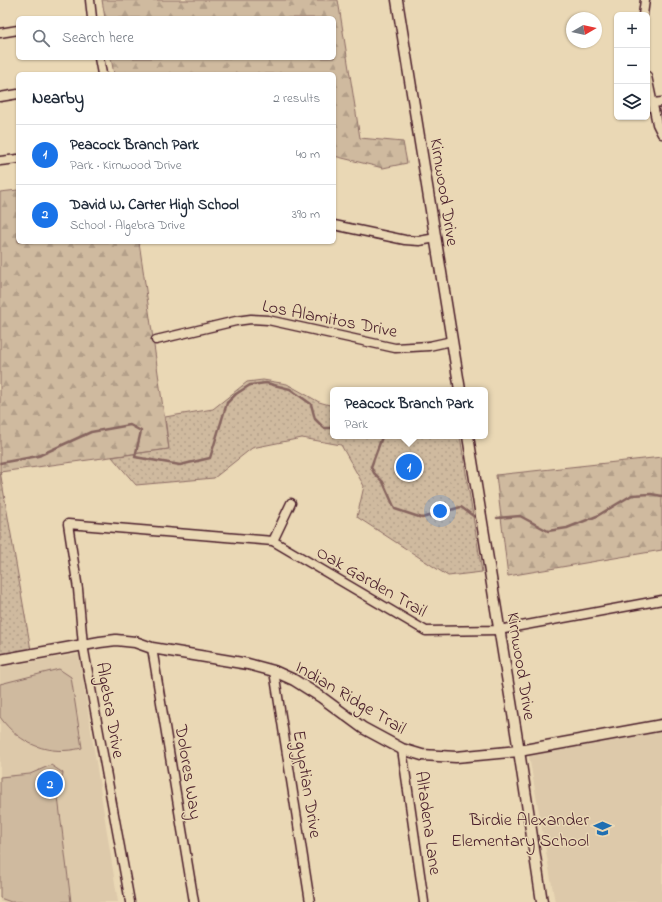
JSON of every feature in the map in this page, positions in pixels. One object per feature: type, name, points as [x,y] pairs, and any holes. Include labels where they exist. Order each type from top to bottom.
[{"type":"street","points":[[90,0],[91,16]]},
{"type":"street","name":"Kirnwood Drive","points":[[397,0],[460,387]]},
{"type":"street","points":[[643,12],[645,0]]},
{"type":"street","points":[[0,33],[16,30]]},
{"type":"street","points":[[99,60],[102,72]]},
{"type":"street","points":[[649,84],[657,124],[662,134]]},
{"type":"street","points":[[0,97],[16,94]]},
{"type":"street","points":[[653,103],[662,102]]},
{"type":"street","points":[[0,161],[16,159]]},
{"type":"street","points":[[336,225],[405,240],[419,241],[436,238]]},
{"type":"street","name":"Los Alamitos Drive","points":[[156,340],[236,320],[268,320],[395,348],[429,346],[452,341]]},
{"type":"street","name":"Kirnwood Drive","points":[[468,439],[542,902]]},
{"type":"street","points":[[273,541],[291,503]]},
{"type":"street","name":"Oak Garden Trail","points":[[68,524],[273,541],[426,631],[499,630],[662,600]]},
{"type":"street","name":"Algebra Drive","points":[[68,524],[78,589],[83,645],[130,902]]},
{"type":"street","name":"Indian Ridge Trail","points":[[0,660],[116,640],[135,642],[152,648],[248,664],[294,680],[321,697],[363,728],[402,749],[422,755],[442,758],[519,751],[662,725]]},
{"type":"street","name":"Dolores Way","points":[[152,648],[194,902]]},
{"type":"street","name":"Egyptian Drive","points":[[274,672],[310,902]]},
{"type":"street","name":"Altadena Lane","points":[[402,749],[424,902]]},
{"type":"shaded area","points":[[79,654],[118,902],[0,902],[0,667]]},
{"type":"shaded area","name":"Birdie Alexander Elementary School","points":[[662,730],[662,902],[555,902],[529,756]]},
{"type":"green space","points":[[102,0],[338,0],[360,138],[403,142],[407,163],[383,168],[336,156],[336,72],[114,72],[111,60],[336,60],[336,16],[105,16]]},
{"type":"green space","points":[[16,190],[16,244],[139,244],[169,449],[0,472],[0,192]]},
{"type":"green space","points":[[263,380],[287,384],[319,402],[330,405],[330,439],[460,439],[482,572],[448,576],[357,517],[364,486],[341,445],[302,438],[252,448],[214,478],[136,485],[112,457],[169,449],[165,417],[213,409],[247,382]]},
{"type":"green space","points":[[662,457],[662,550],[508,576],[496,475]]},
{"type":"green space","points":[[0,471],[31,650],[0,655]]},
{"type":"green space","points":[[59,669],[71,677],[82,748],[58,750],[36,746],[17,735],[0,717],[0,684]]},
{"type":"green space","points":[[51,765],[63,773],[58,797],[71,902],[11,902],[0,898],[0,777],[30,774]]},
{"type":"waterway","points":[[0,463],[38,456],[91,432],[130,425],[141,431],[135,457],[180,465],[210,458],[227,403],[236,394],[250,385],[266,383],[290,389],[311,404],[315,419],[324,428],[330,428]]},
{"type":"waterway","points":[[381,439],[371,467],[374,473],[383,482],[395,509],[422,518],[461,507],[476,518]]},
{"type":"waterway","points":[[497,518],[520,516],[548,531],[567,528],[597,516],[632,495],[651,494],[662,496]]},
{"type":"place","name":"Peacock Branch Park","points":[[409,467]]},
{"type":"place","name":"David W. Carter High School","points":[[50,784]]},
{"type":"place","name":"Birdie Alexander Elementary School","points":[[602,829]]}]
